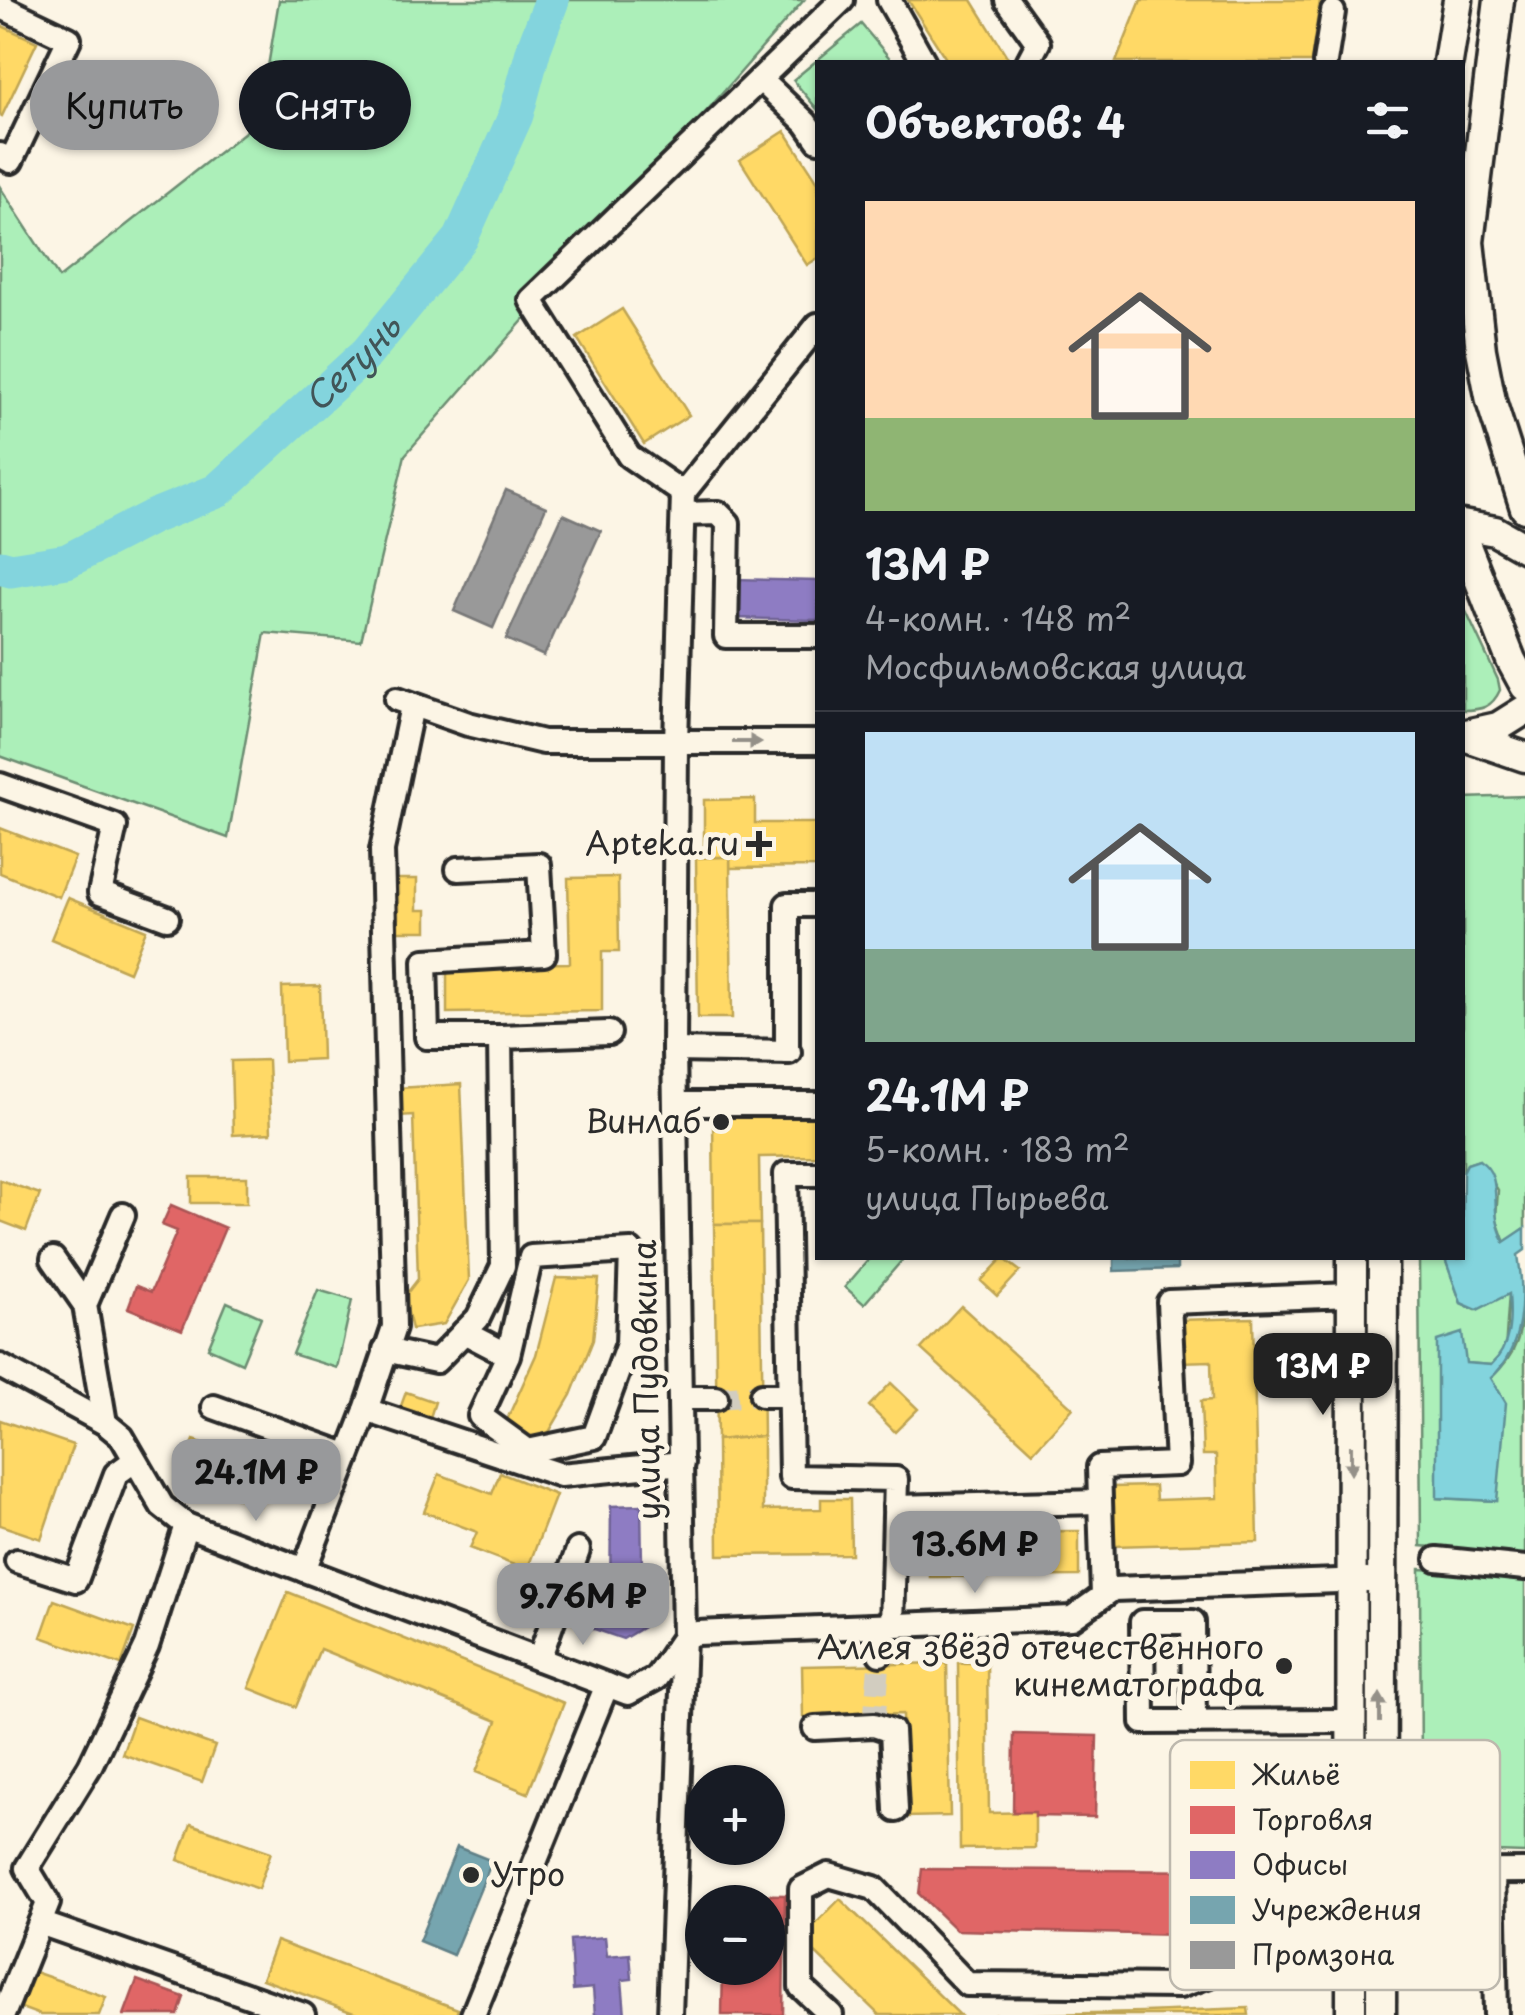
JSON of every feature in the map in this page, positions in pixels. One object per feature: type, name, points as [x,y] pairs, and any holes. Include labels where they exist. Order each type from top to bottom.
[{"type":"main road","points":[[1448,60],[1458,0]]},
{"type":"main road","points":[[1500,0],[1467,216],[1491,401],[1525,508]]},
{"type":"main road","points":[[1465,525],[1495,530],[1525,548]]},
{"type":"main road","points":[[1465,544],[1525,686]]},
{"type":"main road","points":[[1465,734],[1498,727],[1525,710]]},
{"type":"main road","points":[[1465,736],[1525,757]]},
{"type":"main road","points":[[1350,1740],[1352,1260]]},
{"type":"main road","points":[[1381,1740],[1383,1260]]},
{"type":"street","points":[[815,636],[726,636],[728,523],[718,513],[683,503],[629,456],[531,300],[842,0]]},
{"type":"street","points":[[889,0],[923,60]]},
{"type":"street","points":[[1007,0],[1038,42],[1029,60]]},
{"type":"street","points":[[0,6],[70,39],[11,160],[0,155]]},
{"type":"street","points":[[1325,60],[1333,12]]},
{"type":"street","points":[[760,79],[815,136]]},
{"type":"street","points":[[683,503],[815,329]]},
{"type":"street","name":"улица Пудовкина","points":[[670,2015],[684,1637],[674,1050],[676,743],[683,503]]},
{"type":"street","points":[[304,1570],[366,1410],[394,1323],[382,850],[404,702],[468,724],[543,742],[815,742]]},
{"type":"street","points":[[0,785],[116,826],[100,892],[167,918]]},
{"type":"street","points":[[458,870],[539,865],[544,954],[424,961],[427,1037],[609,1033]]},
{"type":"street","points":[[674,1050],[788,1052],[787,906],[815,905]]},
{"type":"street","points":[[386,1350],[436,1361],[478,1318],[503,1266],[500,1037]]},
{"type":"street","points":[[675,1104],[815,1104]]},
{"type":"street","points":[[815,1174],[786,1174],[791,1477],[896,1479],[886,1626],[880,1654]]},
{"type":"street","points":[[86,1305],[123,1215]]},
{"type":"street","points":[[631,1251],[628,1344],[594,1437],[528,1450],[480,1416],[508,1356],[531,1257],[631,1251]]},
{"type":"street","points":[[53,1259],[86,1305],[106,1422]]},
{"type":"street","points":[[1103,1596],[1099,1467],[1177,1464],[1170,1302],[1352,1296]]},
{"type":"street","points":[[464,1332],[508,1356]]},
{"type":"street","points":[[0,1366],[106,1422],[122,1437],[162,1506],[186,1525],[628,1693],[656,1678],[684,1637],[697,1633],[1072,1618],[1114,1589],[1380,1580]]},
{"type":"street","points":[[762,1395],[789,1394]]},
{"type":"street","points":[[681,1398],[716,1398]]},
{"type":"street","points":[[214,1407],[348,1455]]},
{"type":"street","points":[[366,1410],[561,1476],[682,1463]]},
{"type":"street","points":[[17,1561],[76,1580],[116,1474],[134,1461]]},
{"type":"street","points":[[896,1507],[1100,1502]]},
{"type":"street","points":[[3,2015],[48,1903],[27,1868],[90,1766],[147,1646],[186,1525]]},
{"type":"street","points":[[539,1659],[578,1550]]},
{"type":"street","points":[[1438,1559],[1525,1568]]},
{"type":"street","points":[[1194,1722],[1193,1622],[1142,1622],[1142,1722],[1194,1722],[1350,1721]]},
{"type":"street","points":[[473,2015],[608,1686]]},
{"type":"street","points":[[816,1728],[874,1725],[892,1731],[896,1810]]},
{"type":"street","points":[[831,2015],[801,1986],[801,1889],[830,1875],[874,1888],[967,1984],[1170,1986]]},
{"type":"street","points":[[40,1923],[303,2015]]},
{"type":"street","points":[[1495,1990],[1496,2015]]},
{"type":"green space","points":[[279,0],[804,0],[405,455],[361,641],[265,633],[228,838],[0,756],[0,187],[59,278],[239,137],[239,150],[411,150],[411,60],[269,60]]},
{"type":"green space","points":[[861,24],[891,60],[817,60]]},
{"type":"green space","points":[[815,62],[815,107],[793,80]]},
{"type":"green space","points":[[1465,609],[1500,690],[1490,704],[1465,710]]},
{"type":"green space","points":[[1525,796],[1525,1228],[1505,1243],[1496,1218],[1498,1190],[1479,1160],[1465,1168],[1465,798]]},
{"type":"green space","points":[[868,1260],[902,1260],[864,1304],[845,1287]]},
{"type":"green space","points":[[1419,1260],[1446,1260],[1461,1303],[1476,1310],[1509,1293],[1505,1351],[1491,1365],[1466,1363],[1437,1498],[1497,1501],[1491,1378],[1514,1348],[1521,1327],[1525,1289],[1525,1555],[1421,1546]]},
{"type":"green space","points":[[318,1290],[352,1300],[337,1368],[292,1354]]},
{"type":"green space","points":[[227,1302],[261,1317],[242,1363],[208,1348]]},
{"type":"green space","points":[[1420,1569],[1525,1576],[1525,1853],[1500,1852],[1500,1740],[1421,1740]]},
{"type":"water","points":[[1479,1160],[1491,1172],[1504,1242],[1525,1228],[1525,1250],[1518,1255],[1520,1321],[1510,1352],[1491,1378],[1506,1403],[1497,1501],[1437,1498],[1437,1341],[1462,1333],[1466,1363],[1491,1365],[1503,1350],[1509,1323],[1509,1294],[1477,1310],[1461,1303],[1445,1260],[1465,1260],[1467,1164]]},
{"type":"building: Жильё","points":[[908,0],[972,0],[1008,58],[947,60]]},
{"type":"building: Жильё","points":[[1141,0],[1320,0],[1311,60],[1117,60]]},
{"type":"building: Жильё","points":[[0,25],[37,42],[2,116],[0,115]]},
{"type":"building: Жильё","points":[[785,131],[815,177],[815,260],[807,265],[740,160]]},
{"type":"building: Жильё","points":[[622,309],[689,415],[644,444],[577,338]]},
{"type":"building: Жильё","points":[[755,799],[755,823],[815,823],[815,867],[730,868],[730,857],[704,857],[704,800]]},
{"type":"building: Жильё","points":[[0,828],[75,857],[59,897],[0,873]]},
{"type":"building: Жильё","points":[[730,857],[732,1018],[698,1018],[696,858]]},
{"type":"building: Жильё","points":[[618,877],[619,952],[602,952],[602,1011],[447,1013],[447,965],[570,963],[568,878]]},
{"type":"building: Жильё","points":[[398,879],[417,879],[417,910],[427,910],[427,931],[398,931]]},
{"type":"building: Жильё","points":[[68,898],[146,930],[129,972],[51,939]]},
{"type":"building: Жильё","points":[[320,986],[322,1059],[284,1061],[282,987]]},
{"type":"building: Жильё","points":[[268,1060],[271,1133],[233,1135],[231,1061]]},
{"type":"building: Жильё","points":[[461,1084],[469,1280],[444,1324],[412,1329],[404,1297],[418,1279],[413,1115],[399,1116],[398,1088]]},
{"type":"building: Жильё","points":[[815,1113],[815,1156],[759,1157],[760,1224],[714,1224],[713,1114]]},
{"type":"building: Жильё","points":[[191,1177],[247,1177],[247,1203],[191,1203]]},
{"type":"building: Жильё","points":[[0,1180],[40,1194],[26,1231],[0,1221]]},
{"type":"building: Жильё","points":[[714,1224],[760,1224],[763,1436],[717,1440]]},
{"type":"building: Жильё","points":[[1001,1260],[1020,1271],[997,1296],[981,1281]]},
{"type":"building: Жильё","points":[[556,1278],[599,1279],[593,1340],[571,1395],[542,1444],[505,1424],[536,1355]]},
{"type":"building: Жильё","points":[[961,1306],[1073,1408],[1033,1452],[921,1349]]},
{"type":"building: Жильё","points":[[1253,1318],[1258,1542],[1113,1546],[1111,1487],[1155,1486],[1156,1500],[1217,1498],[1216,1455],[1203,1455],[1201,1401],[1212,1400],[1211,1361],[1178,1362],[1177,1320]]},
{"type":"building: Жильё","points":[[891,1383],[918,1409],[895,1432],[869,1406]]},
{"type":"building: Жильё","points":[[406,1392],[435,1402],[428,1424],[398,1414]]},
{"type":"building: Жильё","points":[[0,1420],[73,1445],[41,1539],[0,1525]]},
{"type":"building: Жильё","points":[[763,1436],[763,1510],[821,1509],[821,1499],[850,1499],[851,1554],[718,1555],[717,1440]]},
{"type":"building: Жильё","points":[[194,1440],[273,1469],[260,1506],[180,1477]]},
{"type":"building: Жильё","points":[[500,1473],[556,1495],[527,1570],[470,1548],[477,1532],[424,1512],[439,1474],[492,1494]]},
{"type":"building: Жильё","points":[[1079,1531],[1079,1576],[930,1577],[930,1532]]},
{"type":"building: Жильё","points":[[288,1592],[564,1703],[528,1793],[476,1772],[497,1721],[320,1649],[296,1707],[249,1688]]},
{"type":"building: Жильё","points":[[54,1600],[134,1629],[121,1665],[41,1637]]},
{"type":"building: Жильё","points":[[947,1663],[950,1816],[905,1817],[903,1714],[803,1717],[802,1666]]},
{"type":"building: Жильё","points":[[958,1663],[987,1663],[989,1813],[1035,1812],[1035,1848],[960,1849]]},
{"type":"building: Жильё","points":[[135,1717],[215,1746],[202,1782],[122,1754]]},
{"type":"building: Жильё","points":[[191,1824],[271,1852],[258,1889],[178,1860]]},
{"type":"building: Жильё","points":[[840,1899],[960,2015],[879,2015],[801,1939]]},
{"type":"building: Жильё","points":[[276,1941],[458,2009],[456,2015],[359,2015],[262,1979]]},
{"type":"building: Жильё","points":[[26,1969],[106,1997],[99,2015],[40,2015],[13,2005]]},
{"type":"building: Жильё","points":[[1248,2008],[1249,2015],[994,2015],[1144,2012]]},
{"type":"building: Торговля","points":[[171,1205],[225,1228],[182,1330],[128,1308],[136,1286],[151,1292],[177,1231],[162,1225]]},
{"type":"building: Торговля","points":[[1014,1734],[1097,1736],[1095,1817],[1013,1812]]},
{"type":"building: Торговля","points":[[922,1869],[1170,1871],[1170,1935],[956,1930],[919,1894]]},
{"type":"building: Торговля","points":[[137,1980],[184,1997],[178,2015],[124,2015]]},
{"type":"building: Торговля","points":[[723,1985],[784,1985],[783,2015],[722,2015]]},
{"type":"building: Офисы","points":[[734,579],[815,581],[815,620],[733,618]]},
{"type":"building: Офисы","points":[[641,1505],[643,1627],[623,1639],[562,1618],[565,1599],[610,1610],[611,1506]]},
{"type":"building: Офисы","points":[[605,1937],[607,1956],[630,1954],[632,1979],[622,1980],[625,2015],[595,2015],[593,1988],[573,1990],[570,1940]]},
{"type":"building: Учреждения","points":[[1114,1260],[1177,1260],[1177,1269],[1114,1271]]},
{"type":"building: Учреждения","points":[[457,1847],[492,1861],[453,1955],[419,1941]]},
{"type":"building: Промзона","points":[[506,490],[546,507],[493,628],[454,611]]},
{"type":"building: Промзона","points":[[563,514],[601,531],[544,656],[506,639]]},
{"type":"waterway","name":"Сетунь","points":[[0,567],[11,570],[67,561],[152,517],[217,491],[367,353],[461,238],[516,115],[552,0]]},
{"type":"tunnel","points":[[716,1398],[762,1395]]},
{"type":"tunnel","points":[[874,1725],[880,1654]]},
{"type":"place","name":"Apteka.ru","points":[[759,844]]},
{"type":"place","name":"Винлаб","points":[[721,1122]]},
{"type":"place","name":"Аллея звёзд отечественного кинематографа","points":[[1284,1666]]},
{"type":"place","name":"Утро","points":[[471,1875]]}]
